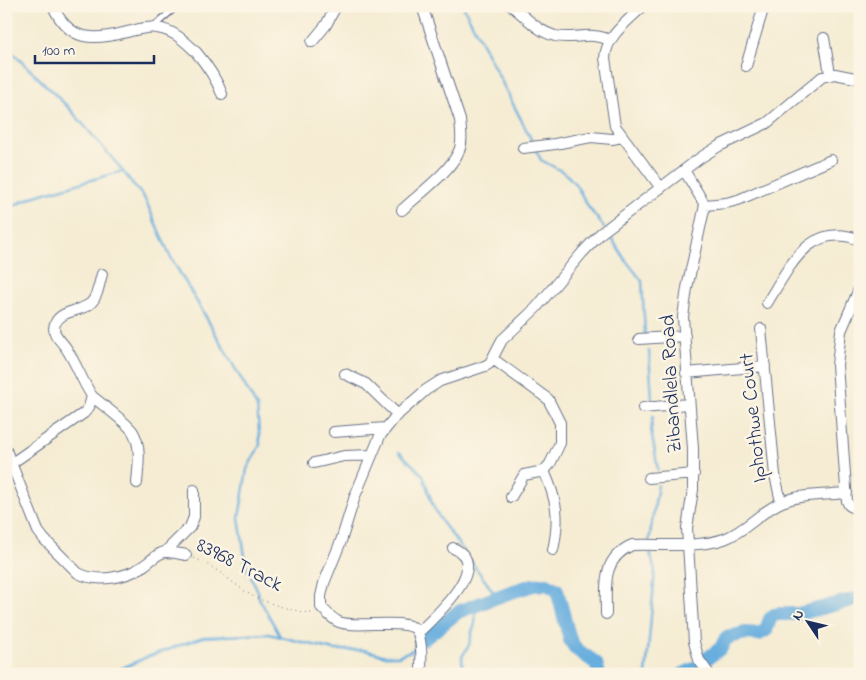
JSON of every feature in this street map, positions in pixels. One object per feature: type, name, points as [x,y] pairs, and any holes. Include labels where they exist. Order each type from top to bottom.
[{"type":"street","points":[[53,6],[57,16],[67,28],[85,37],[101,37],[153,27],[173,33],[190,46],[212,72],[222,94]]},
{"type":"street","points":[[312,42],[326,25],[336,6]]},
{"type":"street","points":[[402,210],[448,167],[458,152],[462,134],[460,120],[422,6]]},
{"type":"street","points":[[512,6],[537,28],[556,36],[591,35],[601,36],[610,40]]},
{"type":"street","points":[[643,6],[610,40],[606,47],[605,58],[614,119],[618,132],[661,188]]},
{"type":"street","points":[[746,66],[764,6]]},
{"type":"street","points":[[824,38],[830,74]]},
{"type":"street","points":[[421,674],[418,632],[414,627],[405,624],[340,623],[321,607],[324,583],[341,541],[355,496],[385,428],[426,390],[440,381],[485,366],[493,359],[502,340],[536,308],[594,240],[614,222],[684,170],[719,146],[767,123],[818,80],[830,74],[860,79]]},
{"type":"street","points":[[523,148],[591,137],[612,139],[622,137]]},
{"type":"street","points":[[684,170],[706,205],[738,200],[831,160]]},
{"type":"street","name":"Zibandlela Road","points":[[706,205],[684,306],[686,373],[694,474],[686,528],[687,544],[695,649],[700,663],[709,674]]},
{"type":"street","points":[[767,303],[790,266],[801,251],[810,243],[822,237],[834,235],[847,235],[860,240]]},
{"type":"street","points":[[102,274],[95,297],[89,304],[65,314],[57,320],[54,326],[55,335],[65,347],[92,396],[134,434],[138,453],[138,483]]},
{"type":"street","points":[[854,508],[849,505],[847,493],[837,365],[841,331],[860,287]]},
{"type":"street","name":"Iphothwe Court","points":[[761,329],[775,475],[781,502]]},
{"type":"street","points":[[639,340],[685,336]]},
{"type":"street","points":[[493,359],[548,399],[558,417],[560,430],[560,444],[550,464],[544,470],[524,475],[511,497]]},
{"type":"street","points":[[686,373],[765,366]]},
{"type":"street","points":[[345,374],[366,384],[398,415]]},
{"type":"street","points":[[12,463],[84,413],[89,407],[92,396]]},
{"type":"street","points":[[643,408],[689,404]]},
{"type":"street","points":[[334,432],[385,428]]},
{"type":"street","name":"83968 Track","points":[[6,450],[38,531],[78,573],[85,576],[123,576],[141,568],[165,552],[186,555]]},
{"type":"street","points":[[314,462],[344,456],[372,455]]},
{"type":"street","points":[[544,470],[553,490],[558,517],[553,550]]},
{"type":"street","points":[[649,478],[694,474]]},
{"type":"street","points":[[165,552],[190,527],[194,517],[194,490]]},
{"type":"street","points":[[606,614],[606,578],[608,569],[618,555],[632,545],[687,544],[727,538],[781,502],[796,498],[847,493]]},
{"type":"street","points":[[418,632],[445,606],[465,576],[466,559],[463,554],[453,548]]},
{"type":"lane","points":[[153,27],[177,6]]},
{"type":"path","name":"83968 Track","points":[[186,555],[202,562],[248,593],[259,598],[302,613],[328,614]]},
{"type":"waterway","points":[[463,6],[533,143]]},
{"type":"waterway","points":[[6,49],[15,55],[69,108],[145,199],[170,256],[257,407],[260,445],[247,469],[239,518],[247,569],[258,591],[259,598],[280,636]]},
{"type":"waterway","points":[[536,150],[541,160],[565,173],[576,185],[589,208],[604,227]]},
{"type":"waterway","points":[[6,209],[35,196],[123,171]]},
{"type":"waterway","points":[[607,231],[624,258],[642,281],[645,336]]},
{"type":"waterway","points":[[649,351],[652,400]]},
{"type":"waterway","points":[[653,416],[651,430],[658,470]]},
{"type":"waterway","points":[[399,452],[423,475],[433,506],[442,522],[464,551]]},
{"type":"waterway","points":[[649,541],[658,485]]},
{"type":"waterway","points":[[646,674],[655,571],[650,553]]},
{"type":"waterway","points":[[470,560],[497,597]]},
{"type":"waterway","points":[[425,638],[458,612],[533,585],[547,584],[557,590],[570,640],[576,649],[596,663],[599,674]]},
{"type":"waterway","points":[[705,660],[721,648],[726,638],[745,633],[759,634],[766,630],[770,619],[774,615],[798,614],[860,598]]},
{"type":"waterway","points":[[463,674],[462,657],[469,645],[475,624],[476,605]]},
{"type":"waterway","points":[[109,674],[147,657],[203,637],[269,634],[334,650],[364,650],[386,656],[398,656],[413,650],[417,643]]},
{"type":"waterway","points":[[683,674],[696,668]]}]
